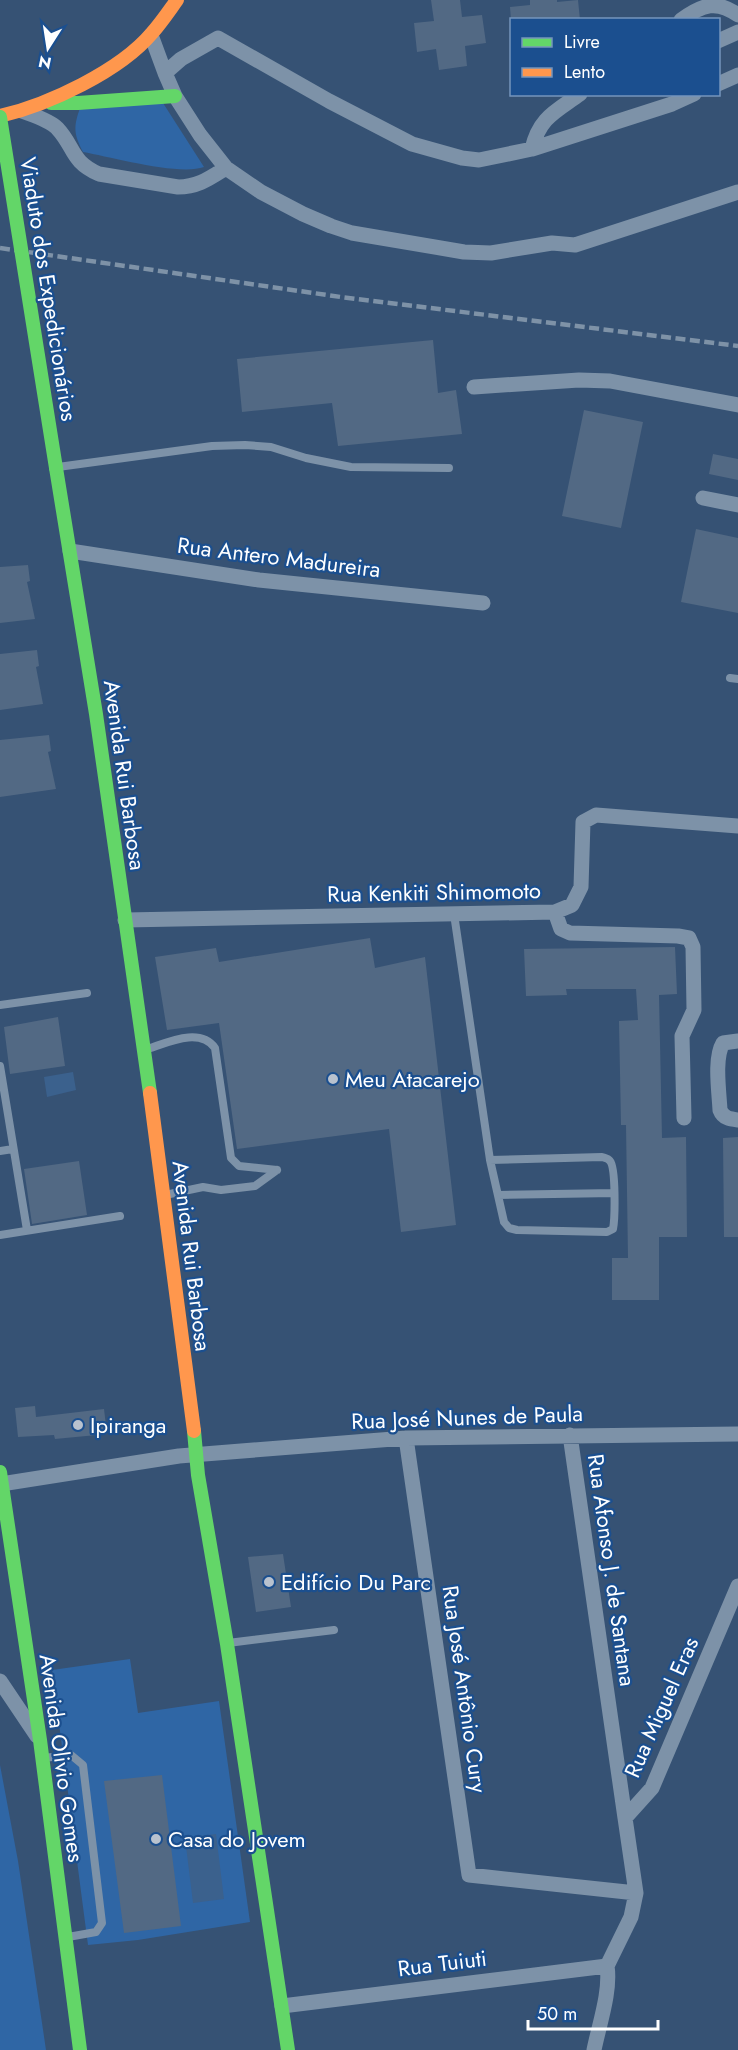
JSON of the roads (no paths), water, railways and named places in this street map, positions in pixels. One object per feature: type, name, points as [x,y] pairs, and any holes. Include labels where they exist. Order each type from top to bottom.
[{"type":"main road","points":[[0,117],[22,111],[82,85],[112,68],[152,35],[177,0]]},
{"type":"main road","points":[[39,103],[78,103],[175,96]]},
{"type":"main road","name":"Viaduto dos Expedicionários","points":[[0,117],[56,468]]},
{"type":"main road","name":"Avenida Rui Barbosa","points":[[56,468],[125,920],[164,1195],[200,1486],[227,1644],[288,2050]]},
{"type":"main road","name":"Avenida Olivio Gomes","points":[[1,1478],[40,1740],[80,2050]]},
{"type":"street","points":[[684,18],[707,1],[720,0],[730,5],[738,15]]},
{"type":"street","points":[[720,40],[738,32]]},
{"type":"street","points":[[152,35],[175,96],[200,135],[226,168],[261,192],[331,226],[352,233],[464,252],[491,253],[552,243],[575,245],[738,192]]},
{"type":"street","points":[[165,73],[181,59],[218,38],[329,101],[412,144],[462,158],[479,160],[532,149],[671,99]]},
{"type":"street","points":[[720,83],[738,75]]},
{"type":"street","points":[[532,149],[536,132],[545,120],[577,96]]},
{"type":"street","points":[[22,111],[56,127],[78,161],[87,169],[99,174],[189,187],[198,185],[226,168]]},
{"type":"street","points":[[474,387],[579,380],[610,381],[738,405]]},
{"type":"street","points":[[703,498],[738,505]]},
{"type":"street","name":"Rua Antero Madureira","points":[[70,551],[260,580],[483,603]]},
{"type":"street","name":"Rua Kenkiti Shimomoto","points":[[125,920],[555,912],[572,905],[581,887],[584,822],[596,815],[738,826]]},
{"type":"street","points":[[555,912],[561,929],[570,933],[689,938],[693,947],[694,1010],[682,1036],[684,1118]]},
{"type":"street","points":[[738,1041],[723,1043],[719,1060],[720,1110],[727,1118],[738,1120]]},
{"type":"street","name":"Rua José Nunes de Paula","points":[[1,1478],[179,1456],[406,1438],[738,1434]]},
{"type":"street","name":"Rua Afonso J. de Santana","points":[[570,1435],[625,1818]]},
{"type":"street","name":"Rua José Antônio Cury","points":[[406,1438],[470,1875],[636,1893]]},
{"type":"street","name":"Rua Miguel Eras","points":[[625,1818],[652,1788],[738,1586]]},
{"type":"street","points":[[0,1681],[40,1740]]},
{"type":"street","points":[[594,2050],[607,1987],[607,1966],[632,1917],[636,1893],[625,1818]]},
{"type":"street","name":"Rua Tuiuti","points":[[282,2006],[607,1966]]},
{"type":"lane","points":[[56,468],[212,446],[245,445],[271,447],[306,458],[351,467],[449,468]]},
{"type":"lane","points":[[454,914],[490,1160],[504,1222],[509,1228],[518,1230],[607,1232],[613,1229],[612,1163],[608,1159],[602,1157],[490,1160]]},
{"type":"lane","points":[[0,1005],[87,993]]},
{"type":"lane","points":[[143,1050],[182,1038],[201,1037],[210,1041],[215,1048],[231,1158],[239,1166],[277,1170],[255,1186],[221,1190],[203,1187],[164,1195]]},
{"type":"lane","points":[[0,1066],[27,1230]]},
{"type":"lane","points":[[0,1132],[11,1132]]},
{"type":"lane","points":[[0,1151],[13,1149]]},
{"type":"lane","points":[[498,1195],[614,1193]]},
{"type":"lane","points":[[0,1235],[120,1216]]},
{"type":"lane","points":[[227,1644],[334,1630]]},
{"type":"lane","points":[[41,1758],[71,1755],[83,1765],[102,1923],[96,1932],[64,1938]]},
{"type":"railway","points":[[0,248],[341,297],[738,346]]},
{"type":"place","name":"Meu Atacarejo","points":[[333,1079]]},
{"type":"place","name":"Ipiranga","points":[[78,1425]]},
{"type":"place","name":"Edifício Du Parc","points":[[269,1582]]},
{"type":"place","name":"Casa do Jovem","points":[[156,1839]]}]
